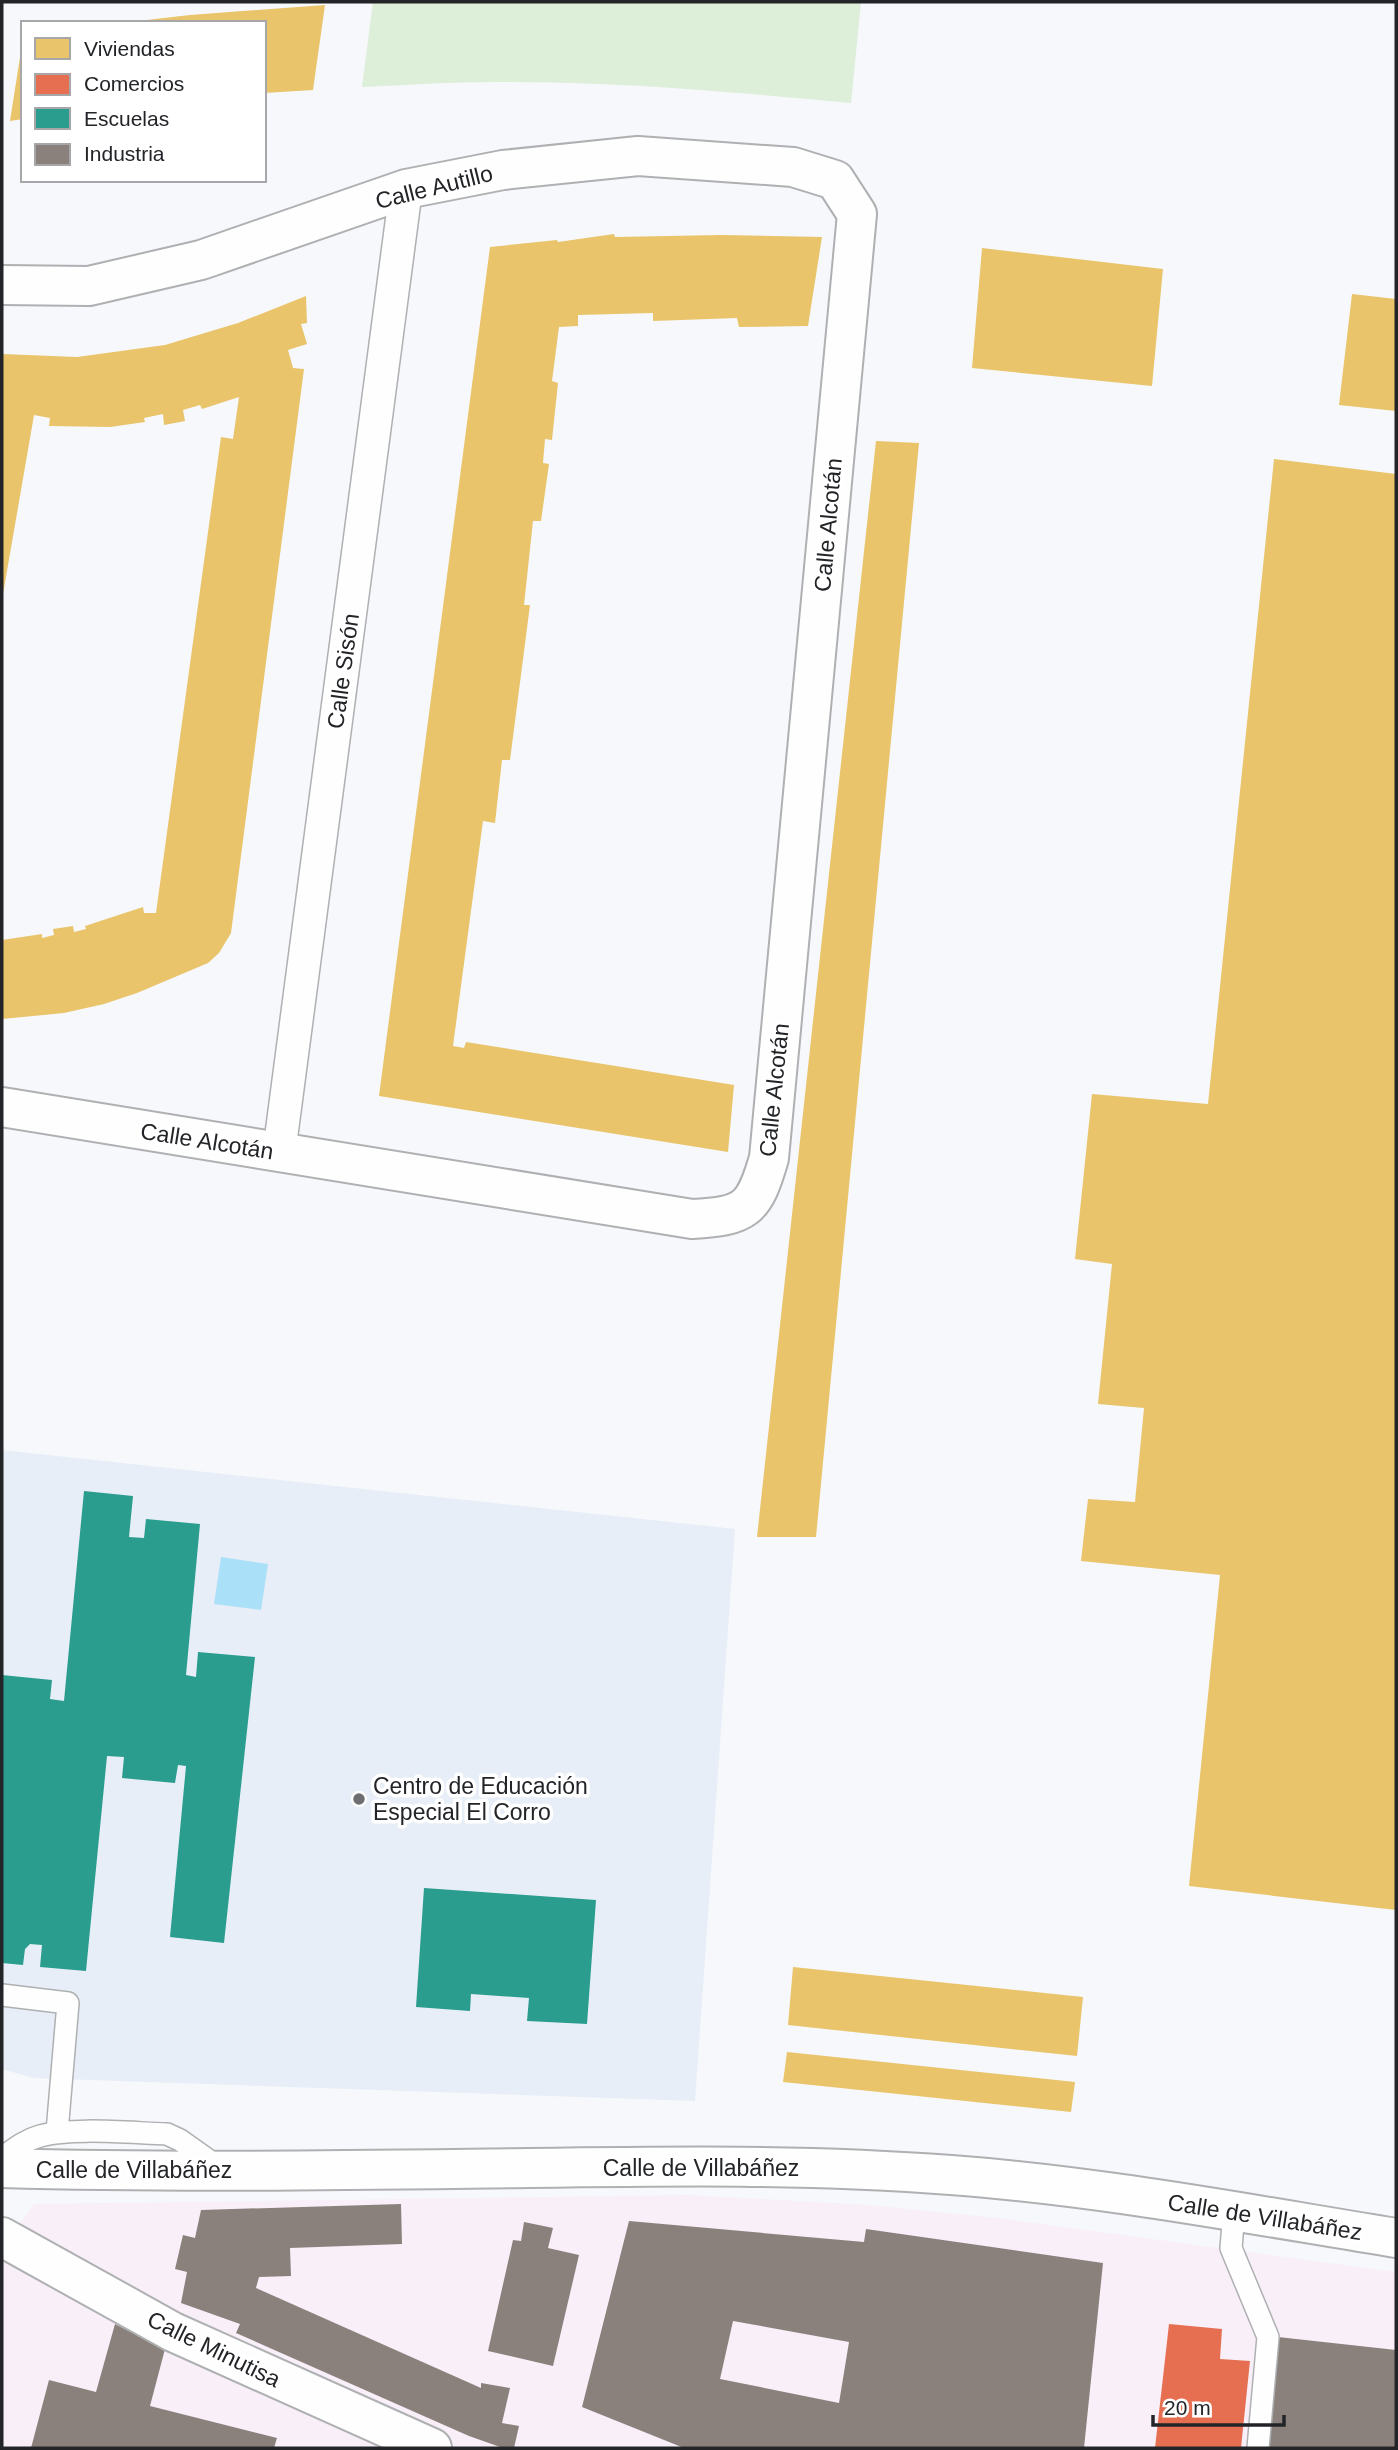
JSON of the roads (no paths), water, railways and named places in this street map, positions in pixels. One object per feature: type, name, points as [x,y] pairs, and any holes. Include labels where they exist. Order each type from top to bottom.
[{"type":"street","name":"Calle Autillo","points":[[2,285],[89,286],[201,260],[406,189],[503,170],[638,156],[793,167],[835,180],[857,214]]},
{"type":"street","name":"Calle Sisón","points":[[279,1153],[406,189]]},
{"type":"street","name":"Calle Alcotán","points":[[2,1107],[692,1219],[725,1217],[749,1206],[761,1186],[769,1158],[857,214]]},
{"type":"street","name":"Calle de Villabáñez","points":[[2,2168],[820,2168],[952,2175],[1107,2192],[1396,2238]]},
{"type":"street","name":"Calle Minutisa","points":[[2,2237],[173,2332],[417,2445]]},
{"type":"lane","points":[[2,1995],[68,2003],[57,2132]]},
{"type":"lane","points":[[2,2158],[22,2143],[57,2132],[167,2134],[222,2170]]},
{"type":"lane","points":[[1234,2212],[1231,2248],[1268,2337],[1258,2448]]},
{"type":"water","points":[[221,1557],[268,1564],[261,1610],[214,1604]]},
{"type":"place","name":"Centro de Educación Especial El Corro","points":[[359,1799]]}]
